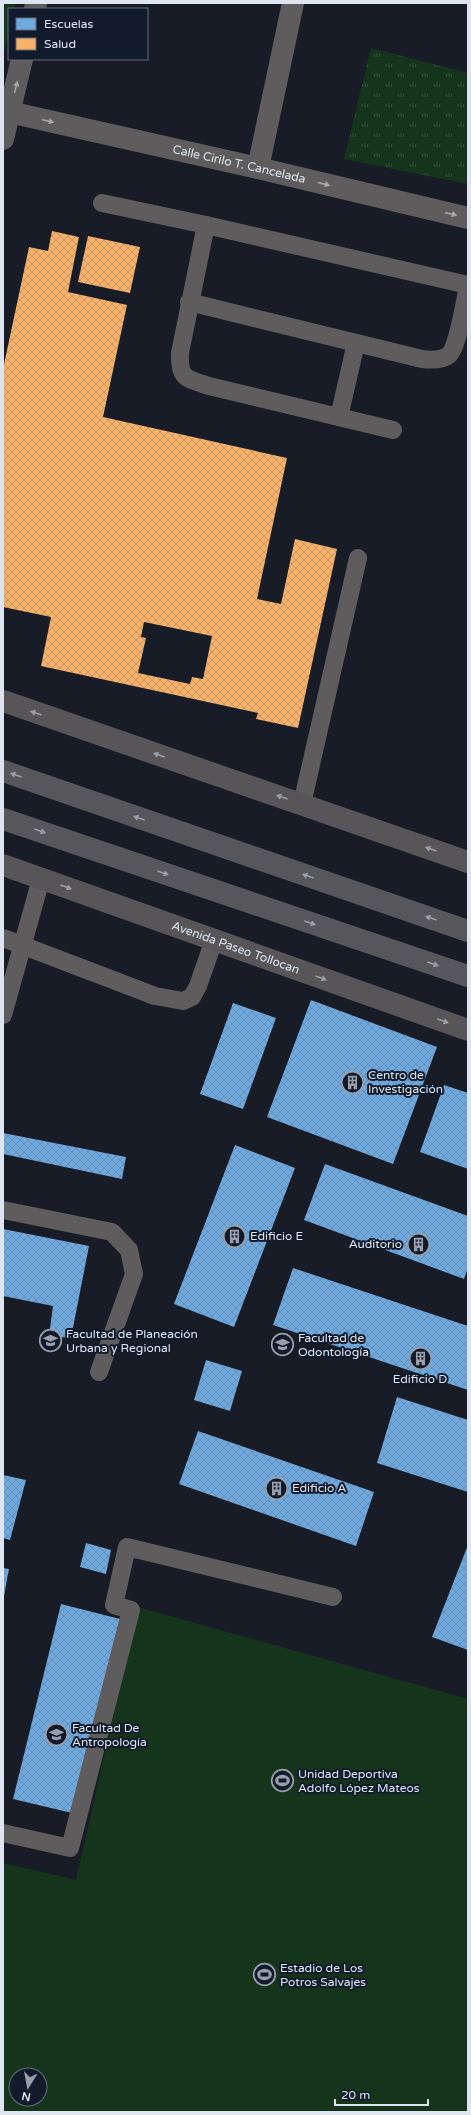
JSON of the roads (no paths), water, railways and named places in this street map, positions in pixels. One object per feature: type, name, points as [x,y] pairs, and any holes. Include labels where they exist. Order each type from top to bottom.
[{"type":"highway","points":[[3,771],[468,931]]},
{"type":"highway","points":[[3,819],[468,976]]},
{"type":"main road","points":[[3,701],[468,862]]},
{"type":"main road","name":"Avenida Paseo Tollocan","points":[[3,865],[468,1030]]},
{"type":"street","points":[[258,168],[293,3]]},
{"type":"street","points":[[3,139],[22,60]]},
{"type":"street","name":"Calle Cirilo T. Cancelada","points":[[10,112],[258,168],[468,218]]},
{"type":"lane","points":[[102,203],[206,225],[468,286],[456,341],[449,355],[437,360],[422,359],[189,302]]},
{"type":"lane","points":[[206,225],[189,302],[180,353],[180,369],[186,377],[209,386],[393,430]]},
{"type":"lane","points":[[339,417],[356,343]]},
{"type":"lane","points":[[302,804],[358,558]]},
{"type":"lane","points":[[3,1015],[42,878]]},
{"type":"lane","points":[[3,938],[155,996],[183,1001],[192,997],[198,986],[214,940]]},
{"type":"lane","points":[[3,1210],[112,1232],[129,1250],[134,1274],[99,1372]]},
{"type":"lane","points":[[3,1833],[70,1848],[131,1610],[114,1605],[127,1547],[333,1597]]},
{"type":"place","name":"Centro de Investigación","points":[[352,1082]]},
{"type":"place","name":"Edificio E","points":[[235,1236]]},
{"type":"place","name":"Auditorio","points":[[418,1244]]},
{"type":"place","name":"Facultad de Planeación Urbana y Regional","points":[[50,1341]]},
{"type":"place","name":"Facultad de Odontología","points":[[282,1345]]},
{"type":"place","name":"Edificio D","points":[[420,1358]]},
{"type":"place","name":"Edificio A","points":[[277,1488]]},
{"type":"place","name":"Facultad De Antropología","points":[[56,1735]]},
{"type":"place","name":"Unidad Deportiva Adolfo López Mateos","points":[[283,1781]]},
{"type":"place","name":"Estadio de Los Potros Salvajes","points":[[265,1975]]}]
